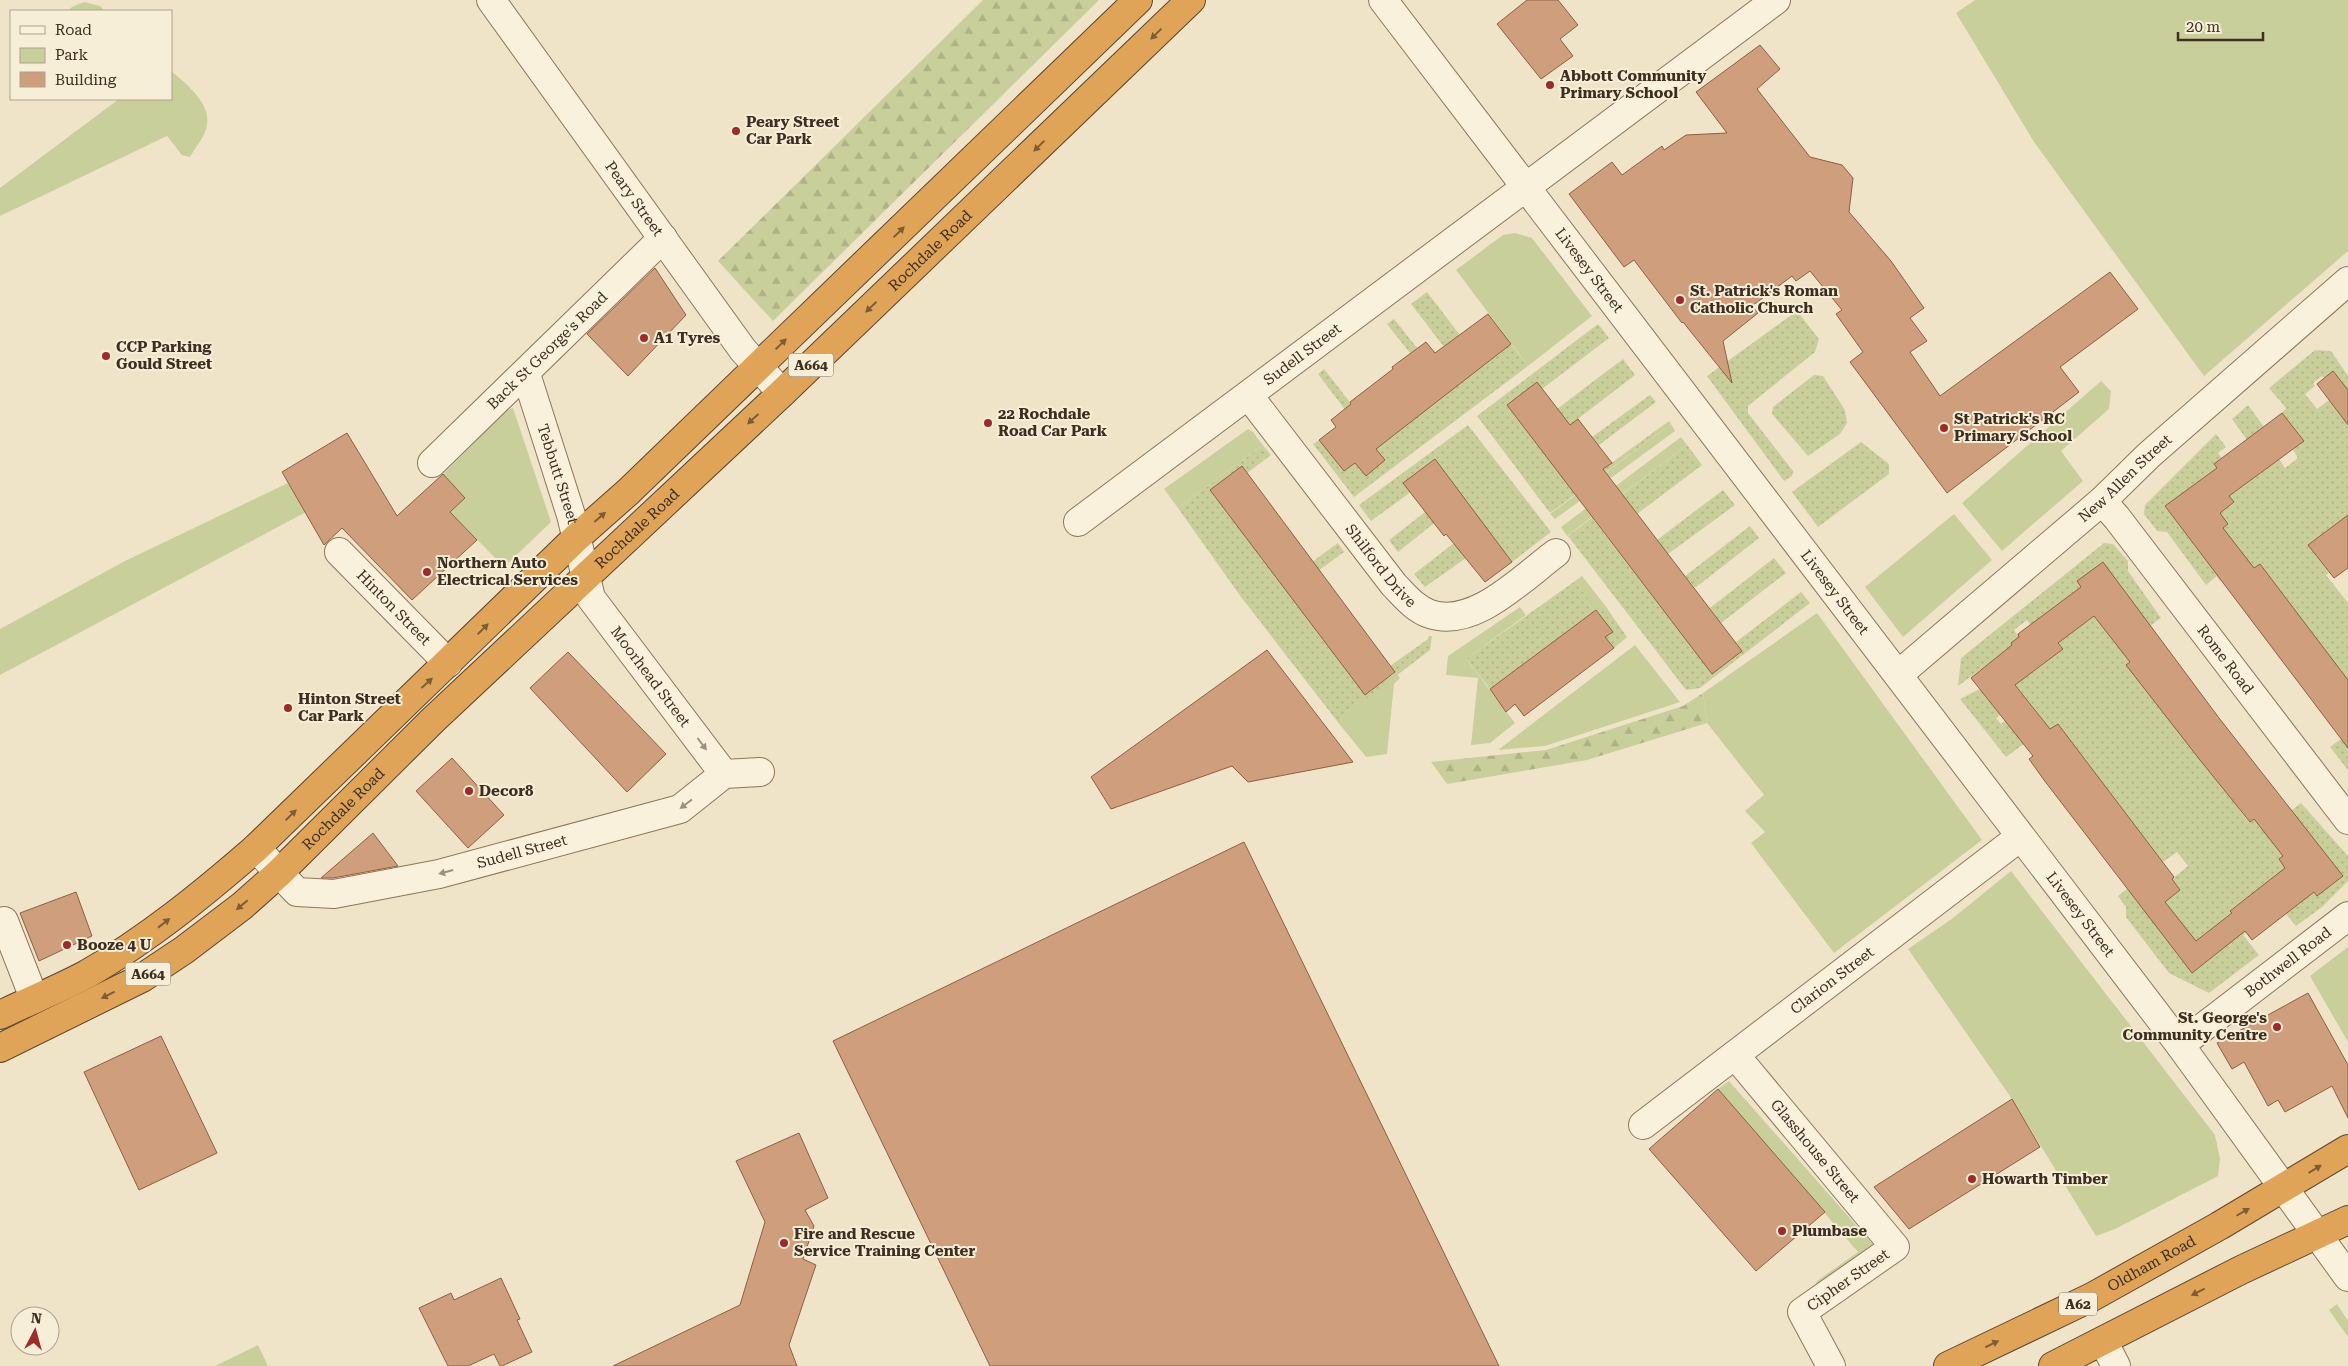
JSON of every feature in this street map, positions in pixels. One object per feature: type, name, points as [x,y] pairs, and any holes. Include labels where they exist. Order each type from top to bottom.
[{"type":"highway","name":"Rochdale Road","points":[[0,1014],[86,974],[150,934],[220,880],[256,848],[576,538],[628,492],[1138,0]]},
{"type":"highway","name":"Rochdale Road","points":[[0,1048],[142,978],[184,950],[242,906],[280,873],[433,720],[782,393],[1191,0]]},
{"type":"highway","name":"Oldham Road","points":[[1948,1366],[2092,1297],[2282,1189],[2348,1149]]},
{"type":"highway","points":[[2053,1366],[2242,1270],[2348,1220]]},
{"type":"street","name":"Peary Street","points":[[491,0],[743,350],[782,393]]},
{"type":"street","name":"Livesey Street","points":[[1383,0],[1606,290],[1700,418],[1899,674],[2180,1045],[2245,1132],[2282,1189],[2316,1236],[2348,1277]]},
{"type":"street","name":"Sudell Street","points":[[1078,522],[1249,396],[1776,0]]},
{"type":"street","name":"Back St George's Road","points":[[432,463],[526,374],[663,238]]},
{"type":"street","name":"New Allen Street","points":[[1899,674],[2102,501],[2149,455],[2348,281]]},
{"type":"street","name":"Tebbutt Street","points":[[526,374],[571,515],[585,576]]},
{"type":"street","name":"Shilford Drive","points":[[1249,396],[1394,585],[1413,605],[1428,613],[1454,618],[1471,613],[1493,600],[1556,553]]},
{"type":"street","name":"Rome Road","points":[[2102,501],[2120,521],[2348,820]]},
{"type":"street","name":"Hinton Street","points":[[339,552],[448,663]]},
{"type":"street","name":"Moorhead Street","points":[[585,576],[591,598],[724,774]]},
{"type":"street","points":[[724,774],[760,772]]},
{"type":"street","name":"Sudell Street","points":[[256,848],[297,892],[334,894],[439,874],[680,809],[724,774]]},
{"type":"street","name":"Clarion Street","points":[[1643,1125],[2020,836]]},
{"type":"street","name":"Bothwell Road","points":[[2180,1045],[2348,916]]},
{"type":"street","points":[[4,920],[34,998]]},
{"type":"street","name":"Glasshouse Street","points":[[1735,1055],[1895,1247]]},
{"type":"street","name":"Cipher Street","points":[[1831,1366],[1802,1312],[1895,1247]]},
{"type":"street","points":[[2103,1341],[2116,1366]]},
{"type":"green space","points":[[983,0],[1099,0],[773,321],[718,261]]},
{"type":"green space","points":[[1975,0],[2348,0],[2348,251],[2204,376],[2034,142],[1956,13]]},
{"type":"green space","points":[[84,2],[100,6],[104,10],[69,10]]},
{"type":"green space","points":[[172,72],[191,89],[203,104],[207,120],[206,129],[190,157],[182,155],[167,136],[0,216],[0,188],[118,100],[172,100]]},
{"type":"green space","points":[[1515,233],[1532,238],[1592,316],[1528,366],[1456,270],[1503,235]]},
{"type":"green space","points":[[1427,292],[1460,335],[1444,347],[1411,304]]},
{"type":"green space","points":[[1797,311],[1819,339],[1815,352],[1748,406],[1748,413],[1793,471],[1792,476],[1784,481],[1707,376]]},
{"type":"green space","points":[[1394,319],[1417,348],[1410,353],[1387,324]]},
{"type":"green space","points":[[1598,324],[1609,338],[1542,389],[1573,491],[1669,421],[1671,424],[1550,513],[1477,416]]},
{"type":"green space","points":[[1511,344],[1528,366],[1354,497],[1313,444],[1319,440],[1344,471],[1355,463],[1366,476],[1385,460],[1375,448]]},
{"type":"green space","points":[[2315,350],[2331,351],[2348,376],[2348,393],[2333,372],[2324,378],[2322,376],[2313,383],[2315,386],[2305,394],[2317,409],[2329,400],[2348,425],[2348,515],[2308,545],[2329,573],[2326,575],[2348,603],[2348,680],[2341,670],[2335,674],[2327,652],[2260,564],[2254,568],[2248,561],[2220,581],[2217,576],[2206,585],[2167,532],[2157,531],[2144,514],[2145,505],[2216,434],[2226,447],[2218,453],[2222,458],[2214,465],[2235,492],[2279,459],[2285,468],[2298,458],[2293,450],[2304,441],[2282,413],[2286,408],[2269,388]],"holes":[[[2215,478],[2234,502],[2213,518],[2228,524],[2220,530],[2224,536],[2200,553],[2165,506],[2190,488]]]},
{"type":"green space","points":[[1623,359],[1635,375],[1570,425],[1557,409]]},
{"type":"green space","points":[[1324,369],[1356,410],[1349,415],[1318,374]]},
{"type":"green space","points":[[1814,375],[1823,376],[1845,410],[1847,423],[1840,434],[1808,456],[1772,414],[1773,407]]},
{"type":"green space","points":[[2101,381],[2111,391],[2109,409],[2061,451],[2083,481],[2002,551],[1962,503]]},
{"type":"green space","points":[[1650,395],[1656,402],[1591,451],[1592,437]]},
{"type":"green space","points":[[2248,405],[2264,427],[2247,440],[2232,419]]},
{"type":"green space","points":[[513,408],[551,522],[504,567],[450,512],[465,498],[443,474],[507,410]]},
{"type":"green space","points":[[1671,424],[1675,431],[1555,519],[1550,514]]},
{"type":"green space","points":[[1468,425],[1551,532],[1512,562],[1435,459],[1408,479],[1415,489],[1371,521],[1359,505]]},
{"type":"green space","points":[[1248,429],[1252,431],[1263,445],[1178,508],[1164,489]]},
{"type":"green space","points":[[1681,437],[1687,445],[1567,536],[1561,527]]},
{"type":"green space","points":[[1861,442],[1889,464],[1889,474],[1818,527],[1792,492]]},
{"type":"green space","points":[[1263,445],[1271,455],[1247,473],[1241,467],[1210,490],[1365,695],[1395,673],[1390,666],[1428,639],[1429,636],[1432,636],[1430,650],[1337,721],[1241,597],[1178,508]]},
{"type":"green space","points":[[1687,445],[1702,465],[1637,514],[1624,496],[1593,519],[1712,674],[1742,651],[1736,642],[1801,592],[1810,603],[1700,688],[1686,690],[1568,536]]},
{"type":"green space","points":[[288,483],[306,512],[0,675],[0,629],[125,561]]},
{"type":"green space","points":[[1723,490],[1735,505],[1668,554],[1657,540]]},
{"type":"green space","points":[[1429,509],[1438,520],[1398,552],[1389,540]]},
{"type":"green space","points":[[1954,514],[1992,560],[1903,637],[1865,587]]},
{"type":"green space","points":[[1750,526],[1759,538],[1695,588],[1685,576]]},
{"type":"green space","points":[[1338,543],[1344,552],[1318,571],[1312,562]]},
{"type":"green space","points":[[1454,543],[1466,558],[1425,587],[1414,574]]},
{"type":"green space","points":[[2104,543],[2113,544],[2128,561],[2128,571],[2161,618],[2150,626],[2127,665],[2208,770],[2221,785],[2225,783],[2241,804],[2237,807],[2249,822],[2254,819],[2262,830],[2290,808],[2292,810],[2301,803],[2348,856],[2348,881],[2322,907],[2296,926],[2286,914],[2282,916],[2261,887],[2230,910],[2246,932],[2243,935],[2259,955],[2209,993],[2169,973],[2126,917],[2126,907],[2118,896],[2127,889],[2155,910],[2180,890],[2172,879],[2188,866],[2177,852],[2163,862],[2058,724],[2029,746],[2025,743],[2006,757],[1960,699],[1980,689],[2000,715],[1996,718],[2001,724],[2005,721],[2020,739],[2044,721],[1995,659],[1958,686],[1961,658]],"holes":[[[2077,581],[2110,622],[2103,628],[2096,619],[2103,614],[2101,611],[2076,629],[2057,605],[2081,587]],[[2027,620],[2032,627],[2041,620],[2063,649],[2033,672],[2011,644],[2019,637],[2014,630]],[[2286,854],[2343,876],[2317,896],[2279,860]],[[2206,933],[2220,951],[2192,973],[2178,955]]]},
{"type":"green space","points":[[1774,558],[1786,573],[1721,623],[1710,608]]},
{"type":"green space","points":[[1582,576],[1604,604],[1596,610],[1575,581]]},
{"type":"green space","points":[[1575,581],[1596,609],[1604,604],[1627,637],[1614,648],[1605,637],[1612,632],[1596,610],[1490,689],[1466,659]]},
{"type":"green space","points":[[1520,607],[1526,615],[1466,659],[1515,723],[1490,743],[1471,745],[1478,678],[1446,675],[1448,656]]},
{"type":"green space","points":[[1817,613],[1982,840],[1834,953],[1751,843],[1765,832],[1745,811],[1764,795],[1707,723],[1703,693]]},
{"type":"green space","points":[[1635,645],[1680,702],[1545,746],[1498,750]]},
{"type":"green space","points":[[1397,674],[1400,678],[1394,684],[1387,754],[1366,757],[1337,721]]},
{"type":"green space","points":[[1703,693],[1707,723],[1587,760],[1447,784],[1431,762],[1546,750],[1683,706]]},
{"type":"green space","points":[[2341,739],[2348,747],[2348,770],[2330,747]]},
{"type":"green space","points":[[2011,871],[2215,1135],[2220,1159],[2218,1176],[2115,1229],[2096,1236],[2012,1099],[1908,949],[1953,918]]},
{"type":"green space","points":[[2348,947],[2348,1042],[2310,976]]},
{"type":"green space","points":[[1729,1081],[1877,1249],[1811,1297],[1817,1281],[1858,1252],[1718,1089]]},
{"type":"green space","points":[[2337,1304],[2348,1321],[2348,1337],[2329,1310]]},
{"type":"green space","points":[[258,1345],[268,1366],[215,1366]]},
{"type":"building","points":[[1527,0],[1558,0],[1578,25],[1560,39],[1573,56],[1541,79],[1497,24]]},
{"type":"building","points":[[1760,45],[1780,69],[1757,89],[1810,157],[1842,165],[1853,178],[1849,212],[1891,261],[1924,308],[1910,318],[1927,341],[1910,352],[1940,396],[2110,272],[2138,309],[2060,367],[2079,392],[1947,493],[1850,362],[1863,352],[1836,314],[1842,310],[1810,271],[1796,281],[1792,276],[1752,306],[1758,313],[1723,341],[1732,383],[1682,323],[1634,260],[1624,267],[1569,194],[1612,162],[1622,175],[1662,146],[1664,150],[1686,135],[1727,133],[1696,92]]},
{"type":"building","points":[[655,268],[686,315],[628,376],[587,334]]},
{"type":"building","points":[[1488,314],[1511,344],[1376,449],[1385,460],[1366,476],[1355,463],[1344,471],[1319,440],[1336,427],[1331,420],[1351,404],[1350,402],[1393,369],[1392,367],[1426,342],[1435,353]]},
{"type":"building","points":[[2333,371],[2348,390],[2348,425],[2317,384]]},
{"type":"building","points":[[1537,382],[1570,425],[1578,419],[1612,463],[1603,469],[1742,651],[1712,674],[1507,405]]},
{"type":"building","points":[[2282,413],[2304,441],[2229,496],[2234,502],[2220,513],[2228,524],[2223,528],[2254,568],[2260,564],[2348,680],[2348,748],[2165,506],[2217,468],[2214,464]]},
{"type":"building","points":[[347,433],[397,516],[443,474],[465,498],[450,512],[477,540],[412,600],[342,528],[324,545],[282,472]]},
{"type":"building","points":[[1435,459],[1512,562],[1485,582],[1446,534],[1444,536],[1403,483]]},
{"type":"building","points":[[1242,466],[1395,672],[1365,695],[1210,490]]},
{"type":"building","points":[[2348,515],[2348,568],[2334,578],[2308,545]]},
{"type":"building","points":[[2103,562],[2219,718],[2343,876],[2317,896],[2314,892],[2252,940],[2245,931],[2192,973],[2044,780],[2029,759],[2033,756],[1971,678],[2012,645],[2011,643],[2019,637],[2018,634],[2081,587],[2077,581]],"holes":[[[2094,616],[2130,662],[2126,665],[2200,760],[2250,822],[2254,819],[2283,856],[2279,859],[2285,868],[2230,911],[2232,913],[2196,941],[2165,902],[2180,890],[2172,879],[2174,877],[2058,724],[2050,729],[2015,685],[2063,649],[2058,643]]]},
{"type":"building","points":[[1596,610],[1613,632],[1605,637],[1614,648],[1524,716],[1515,704],[1506,712],[1490,689]]},
{"type":"building","points":[[1267,650],[1353,762],[1248,782],[1232,766],[1111,809],[1091,777]]},
{"type":"building","points":[[568,652],[666,754],[627,792],[530,688]]},
{"type":"building","points":[[452,758],[504,815],[468,848],[416,791]]},
{"type":"building","points":[[373,833],[398,866],[333,878],[321,878]]},
{"type":"building","points":[[1244,842],[1499,1366],[990,1366],[833,1041]]},
{"type":"building","points":[[76,892],[92,936],[39,961],[20,913]]},
{"type":"building","points":[[2308,993],[2348,1065],[2348,1118],[2332,1086],[2285,1112],[2278,1100],[2268,1106],[2244,1062],[2232,1069],[2217,1043]]},
{"type":"building","points":[[161,1036],[217,1153],[139,1190],[84,1072]]},
{"type":"building","points":[[1718,1089],[1825,1212],[1756,1271],[1649,1149]]},
{"type":"building","points":[[2012,1099],[2040,1147],[1909,1229],[1874,1187]]},
{"type":"building","name":"Fire and Rescue Service Training Center","points":[[799,1133],[828,1198],[805,1210],[814,1226],[803,1259],[816,1265],[789,1345],[797,1366],[613,1366],[740,1305],[765,1222],[736,1161]]},
{"type":"building","points":[[501,1278],[520,1319],[517,1320],[532,1352],[502,1366],[500,1366],[494,1354],[468,1366],[448,1366],[419,1308],[451,1293],[454,1300]]},
{"type":"place","name":"Abbott Community Primary School","points":[[1550,85]]},
{"type":"place","name":"Peary Street Car Park","points":[[736,131]]},
{"type":"place","name":"St. Patrick's Roman Catholic Church","points":[[1680,300]]},
{"type":"place","name":"A1 Tyres","points":[[644,338]]},
{"type":"place","name":"CCP Parking Gould Street","points":[[106,356]]},
{"type":"place","name":"22 Rochdale Road Car Park","points":[[988,423]]},
{"type":"place","name":"St Patrick's RC Primary School","points":[[1944,428]]},
{"type":"place","name":"Northern Auto Electrical Services","points":[[427,572]]},
{"type":"place","name":"Hinton Street Car Park","points":[[288,708]]},
{"type":"place","name":"Decor8","points":[[469,791]]},
{"type":"place","name":"Booze 4 U","points":[[67,945]]},
{"type":"place","name":"St. George's Community Centre","points":[[2277,1027]]},
{"type":"place","name":"Howarth Timber","points":[[1972,1179]]},
{"type":"place","name":"Plumbase","points":[[1782,1231]]},
{"type":"place","name":"Fire and Rescue Service Training Center","points":[[784,1243]]}]
